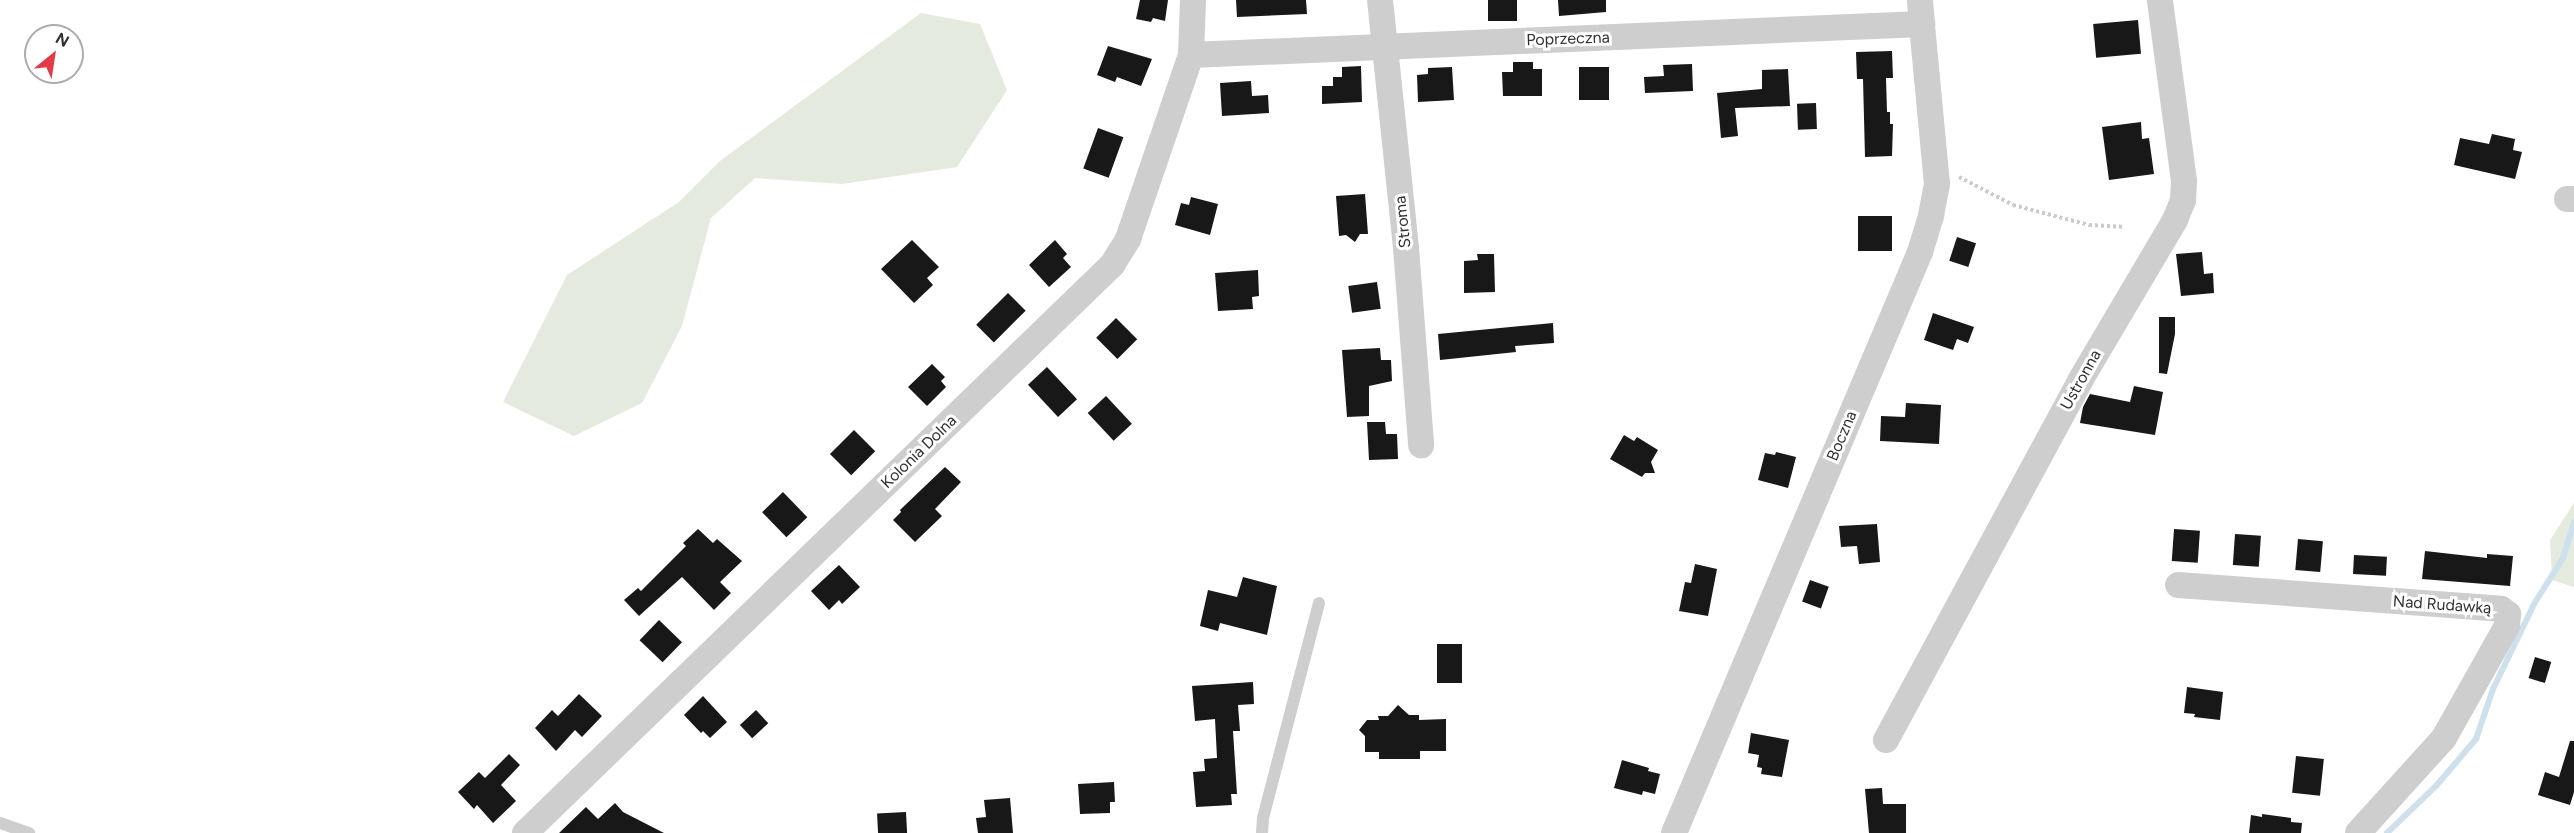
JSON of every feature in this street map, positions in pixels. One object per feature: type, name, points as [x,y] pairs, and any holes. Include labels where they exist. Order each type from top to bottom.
[{"type":"street","name":"Kolonia Dolna","points":[[525,833],[1112,265],[1128,239],[1191,55],[1193,0]]},
{"type":"street","name":"Stroma","points":[[1380,0],[1406,249],[1421,445]]},
{"type":"street","name":"Ustronna","points":[[1886,740],[2075,389],[2175,220],[2182,200],[2184,181],[2160,0]]},
{"type":"street","name":"Poprzeczna","points":[[1191,55],[1384,47],[1921,12]]},
{"type":"street","name":"Boczna","points":[[1674,833],[1920,252],[1937,184],[1921,12]]},
{"type":"street","name":"Nad Rudawką","points":[[2178,585],[2501,609],[2508,614],[2507,626],[2444,738],[2358,833]]},
{"type":"lane","points":[[1262,833],[1263,818],[1319,603]]},
{"type":"lane","points":[[0,823],[29,833]]},
{"type":"path","points":[[1935,164],[2013,205],[2089,225],[2122,227]]},
{"type":"shaded area","points":[[921,13],[980,24],[1007,90],[957,167],[842,184],[755,178],[711,218],[682,326],[642,403],[574,436],[503,402],[567,275],[679,202],[720,161]]},
{"type":"shaded area","points":[[2574,503],[2574,587],[2552,580],[2550,540]]},
{"type":"building","points":[[1140,0],[1168,0],[1165,21],[1153,18],[1151,22],[1136,19]]},
{"type":"building","points":[[1236,0],[1306,0],[1307,14],[1237,17]]},
{"type":"building","points":[[1488,0],[1517,0],[1517,21],[1488,21]]},
{"type":"building","points":[[1558,0],[1606,0],[1606,12],[1559,16]]},
{"type":"building","points":[[2138,20],[2141,54],[2096,58],[2093,24]]},
{"type":"building","points":[[1108,46],[1152,59],[1141,86],[1117,77],[1115,82],[1097,75]]},
{"type":"building","points":[[1892,51],[1893,78],[1886,78],[1887,112],[1890,112],[1890,124],[1893,124],[1892,156],[1865,157],[1863,79],[1857,79],[1856,52]]},
{"type":"building","points":[[1513,62],[1533,62],[1533,69],[1542,69],[1542,96],[1503,96],[1502,72],[1513,72]]},
{"type":"building","points":[[1692,64],[1693,91],[1645,93],[1644,77],[1664,76],[1663,65]]},
{"type":"building","points":[[1361,66],[1362,102],[1322,104],[1322,86],[1333,86],[1333,77],[1342,77],[1342,67]]},
{"type":"building","points":[[1452,67],[1454,100],[1418,102],[1417,75],[1428,74],[1428,68]]},
{"type":"building","points":[[1579,67],[1609,67],[1609,100],[1579,100]]},
{"type":"building","points":[[1788,69],[1790,106],[1735,108],[1738,136],[1721,138],[1717,93],[1762,89],[1762,70]]},
{"type":"building","points":[[1251,81],[1252,96],[1268,95],[1269,113],[1222,116],[1220,83]]},
{"type":"building","points":[[1816,103],[1817,129],[1798,130],[1797,104]]},
{"type":"building","points":[[2141,122],[2142,139],[2149,138],[2154,174],[2109,180],[2102,127]]},
{"type":"building","points":[[1098,128],[1123,137],[1109,178],[1083,168]]},
{"type":"building","points":[[2492,134],[2515,139],[2513,150],[2522,152],[2515,179],[2454,165],[2460,138],[2489,144]]},
{"type":"building","points":[[1365,194],[1368,234],[1360,234],[1355,242],[1346,235],[1339,236],[1336,196]]},
{"type":"building","points":[[1191,197],[1218,204],[1210,235],[1175,225],[1181,203],[1189,205]]},
{"type":"building","points":[[1858,216],[1892,216],[1892,251],[1858,251]]},
{"type":"building","points":[[1957,237],[1976,243],[1968,267],[1949,261]]},
{"type":"building","points":[[912,240],[939,267],[927,278],[933,285],[914,303],[881,269]]},
{"type":"building","points":[[1055,240],[1067,254],[1063,258],[1071,267],[1049,287],[1029,265]]},
{"type":"building","points":[[2202,252],[2204,274],[2213,273],[2214,293],[2181,296],[2176,254]]},
{"type":"building","points":[[1477,254],[1494,254],[1495,292],[1464,293],[1464,261],[1478,260]]},
{"type":"building","points":[[1258,270],[1259,296],[1252,297],[1253,309],[1218,311],[1215,273]]},
{"type":"building","points":[[1377,282],[1381,309],[1352,313],[1348,286]]},
{"type":"building","points":[[1008,293],[1026,311],[994,342],[976,325]]},
{"type":"building","points":[[1933,313],[1974,327],[1968,343],[1957,339],[1953,350],[1924,340]]},
{"type":"building","points":[[2159,317],[2175,317],[2175,334],[2167,374],[2159,373]]},
{"type":"building","points":[[1116,318],[1137,339],[1117,359],[1096,338]]},
{"type":"building","points":[[1553,323],[1554,343],[1515,346],[1516,352],[1440,360],[1438,334]]},
{"type":"building","points":[[1380,348],[1381,360],[1391,360],[1392,381],[1369,386],[1369,416],[1347,417],[1342,350]]},
{"type":"building","points":[[932,364],[945,377],[941,381],[946,387],[927,406],[908,387]]},
{"type":"building","points":[[1047,367],[1077,399],[1058,417],[1028,385]]},
{"type":"building","points":[[2134,386],[2163,392],[2155,435],[2080,423],[2083,407],[2090,394],[2130,402]]},
{"type":"building","points":[[1106,396],[1132,424],[1114,441],[1088,413]]},
{"type":"building","points":[[1906,403],[1941,405],[1939,444],[1880,441],[1881,416],[1905,417]]},
{"type":"building","points":[[1367,422],[1385,422],[1386,434],[1397,434],[1398,459],[1369,460]]},
{"type":"building","points":[[854,430],[875,451],[851,475],[830,454]]},
{"type":"building","points":[[1624,435],[1634,441],[1637,437],[1658,450],[1651,462],[1655,473],[1645,473],[1642,477],[1610,459]]},
{"type":"building","points":[[1776,452],[1796,457],[1788,488],[1758,480],[1765,453],[1775,455]]},
{"type":"building","points":[[945,467],[961,482],[935,509],[942,516],[915,542],[893,520],[901,512],[900,510]]},
{"type":"building","points":[[783,492],[807,517],[786,537],[762,512]]},
{"type":"building","points":[[1877,524],[1880,562],[1859,564],[1857,546],[1841,547],[1839,526]]},
{"type":"building","points":[[698,529],[713,543],[717,539],[742,561],[720,582],[731,593],[714,610],[682,577],[639,616],[624,600],[638,588],[641,591],[686,546],[683,543]]},
{"type":"building","points":[[2174,529],[2200,531],[2198,563],[2172,561]]},
{"type":"building","points":[[2235,534],[2261,536],[2259,567],[2233,565]]},
{"type":"building","points":[[2298,539],[2323,541],[2320,572],[2295,570]]},
{"type":"building","points":[[2425,551],[2487,558],[2487,554],[2513,556],[2510,586],[2422,579]]},
{"type":"building","points":[[2354,555],[2387,557],[2386,576],[2353,574]]},
{"type":"building","points":[[1695,564],[1717,569],[1708,616],[1679,611],[1685,582],[1691,583]]},
{"type":"building","points":[[839,565],[860,587],[842,604],[839,600],[829,610],[811,591]]},
{"type":"building","points":[[1243,577],[1277,586],[1267,635],[1220,623],[1218,631],[1200,626],[1208,590],[1237,597]]},
{"type":"building","points":[[1810,580],[1829,587],[1821,608],[1802,602]]},
{"type":"building","points":[[659,620],[682,642],[663,662],[640,640]]},
{"type":"building","points":[[1437,644],[1462,644],[1462,683],[1437,683]]},
{"type":"building","points":[[2535,657],[2551,662],[2545,683],[2529,678]]},
{"type":"building","points":[[1253,682],[1254,704],[1238,705],[1240,731],[1233,731],[1237,794],[1231,794],[1232,805],[1196,807],[1193,772],[1205,771],[1204,759],[1217,758],[1215,719],[1195,721],[1192,686]]},
{"type":"building","points":[[2187,687],[2223,692],[2220,720],[2194,717],[2195,714],[2184,713]]},
{"type":"building","points":[[579,694],[602,716],[582,737],[575,730],[556,751],[535,728],[552,710],[558,716]]},
{"type":"building","points":[[703,696],[727,722],[710,738],[703,731],[701,733],[684,715]]},
{"type":"building","points":[[1398,705],[1409,715],[1419,715],[1419,720],[1446,719],[1446,751],[1420,751],[1420,759],[1379,759],[1379,752],[1365,752],[1365,736],[1359,730],[1367,720],[1379,720],[1378,716],[1388,716]]},
{"type":"building","points":[[756,710],[768,723],[752,738],[740,725]]},
{"type":"building","points":[[1751,733],[1789,740],[1782,777],[1761,774],[1762,768],[1757,767],[1759,755],[1748,753]]},
{"type":"building","points":[[2570,741],[2574,741],[2574,792],[2570,805],[2538,795],[2545,772],[2559,777]]},
{"type":"building","points":[[509,754],[520,765],[501,785],[516,801],[493,823],[477,805],[474,809],[458,792],[479,772],[485,778]]},
{"type":"building","points":[[2296,756],[2324,759],[2320,796],[2292,793]]},
{"type":"building","points":[[1622,760],[1649,768],[1648,771],[1660,774],[1655,794],[1643,791],[1642,795],[1614,788]]},
{"type":"building","points":[[1114,782],[1115,802],[1110,802],[1110,813],[1080,814],[1078,784]]},
{"type":"building","points":[[1882,788],[1883,804],[1906,804],[1906,833],[1869,833],[1865,789]]},
{"type":"building","points":[[1010,798],[1013,833],[978,833],[976,818],[986,817],[984,800]]},
{"type":"building","points":[[615,803],[623,812],[664,833],[559,833],[586,807],[598,819]]},
{"type":"building","points":[[906,812],[907,833],[878,833],[877,814]]},
{"type":"building","points":[[2262,814],[2291,818],[2291,822],[2302,823],[2301,833],[2249,833],[2251,815],[2262,817]]},
{"type":"waterway","points":[[2387,833],[2436,786],[2476,739],[2493,689],[2534,604],[2563,558],[2574,523]]}]
